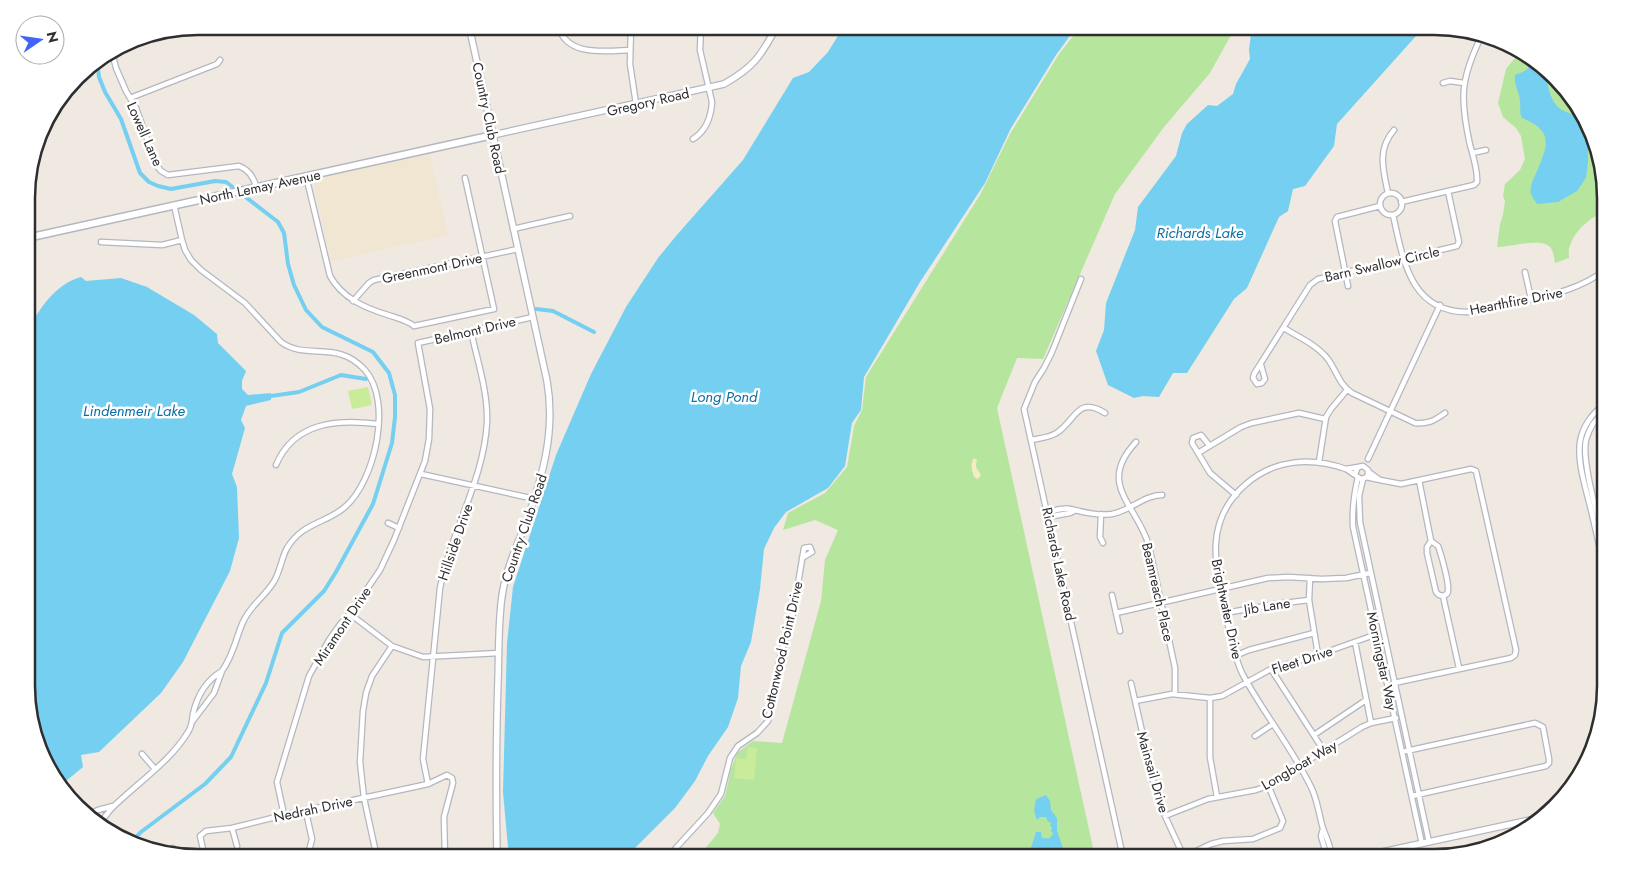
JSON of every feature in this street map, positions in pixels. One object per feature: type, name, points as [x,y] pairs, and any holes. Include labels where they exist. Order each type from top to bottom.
[{"type":"main road","name":"North Lemay Avenue","points":[[35,236],[492,135]]},
{"type":"street","name":"Country Club Road","points":[[471,35],[547,381],[550,410],[547,453],[535,498],[505,578],[502,596],[496,732],[497,849]]},
{"type":"street","points":[[561,35],[569,43],[582,50],[630,50]]},
{"type":"street","points":[[631,35],[630,64],[636,104]]},
{"type":"street","points":[[693,140],[701,135],[710,119],[712,102],[700,50],[701,35]]},
{"type":"street","name":"Gregory Road","points":[[492,135],[724,84],[742,74],[754,63],[762,54],[772,35]]},
{"type":"street","points":[[1402,202],[1474,185],[1477,182],[1463,108],[1464,83],[1469,63],[1479,42]]},
{"type":"street","name":"Lowell Lane","points":[[114,58],[116,68],[136,108],[157,166],[161,171],[168,175],[239,166],[245,168],[251,174],[256,187]]},
{"type":"street","points":[[130,98],[217,64],[220,60]]},
{"type":"street","points":[[1443,83],[1450,81],[1464,83]]},
{"type":"street","points":[[1388,193],[1382,166],[1382,155],[1387,139],[1394,130]]},
{"type":"street","points":[[1472,153],[1486,150]]},
{"type":"street","points":[[306,176],[330,276],[335,285],[342,293],[353,300],[380,313],[409,322],[414,326],[494,309],[465,178]]},
{"type":"street","name":"Barn Swallow Circle","points":[[1261,365],[1310,285],[1318,279],[1455,248],[1458,244],[1448,191]]},
{"type":"street","points":[[1388,193],[1398,196],[1402,202],[1400,210],[1393,215],[1386,214],[1380,206],[1381,200],[1388,193]]},
{"type":"street","points":[[174,205],[182,240],[188,256],[196,265],[245,303],[287,346],[298,350],[334,352],[344,355],[360,365],[376,388],[379,403],[374,451],[358,493],[338,512],[312,524],[294,539],[287,548],[272,584],[247,615],[231,658],[222,671],[214,693],[198,717],[192,722]]},
{"type":"street","points":[[1348,286],[1335,222],[1337,217],[1380,206]]},
{"type":"street","name":"Hearthfire Drive","points":[[1393,215],[1403,259],[1408,274],[1416,288],[1440,306],[1457,311],[1472,312],[1531,300],[1574,288],[1597,275]]},
{"type":"street","points":[[513,229],[570,216]]},
{"type":"street","points":[[101,242],[162,244],[182,240]]},
{"type":"street","name":"Greenmont Drive","points":[[353,300],[374,280],[518,249]]},
{"type":"street","points":[[1525,272],[1531,300]]},
{"type":"street","name":"Richards Lake Road","points":[[1081,279],[1052,352],[1035,382],[1024,409],[1122,849]]},
{"type":"street","name":"Morningstar Way","points":[[1429,842],[1370,573],[1360,522],[1359,496],[1368,459],[1440,306]]},
{"type":"street","name":"Belmont Drive","points":[[418,343],[533,317]]},
{"type":"street","points":[[1284,328],[1328,358],[1347,390],[1415,423],[1425,424],[1432,422],[1445,413]]},
{"type":"street","name":"Hillside Drive","points":[[428,784],[422,759],[442,576],[474,485],[485,441],[487,421],[485,394],[471,331]]},
{"type":"street","name":"Miramont Drive","points":[[284,815],[277,782],[309,676],[323,648],[350,614],[380,570],[421,474],[428,450],[430,419],[428,388],[418,343]]},
{"type":"street","points":[[1319,462],[1325,419],[1347,390]]},
{"type":"street","points":[[1031,440],[1050,436],[1058,432],[1082,408],[1094,407],[1105,414]]},
{"type":"street","points":[[1198,453],[1241,427],[1252,423],[1299,413],[1325,419]]},
{"type":"street","points":[[1597,413],[1584,430],[1580,439],[1580,460],[1597,518]]},
{"type":"street","points":[[1597,415],[1594,417],[1586,440],[1586,455],[1597,511]]},
{"type":"street","points":[[276,465],[282,451],[292,440],[312,429],[341,421],[378,424]]},
{"type":"street","points":[[1209,445],[1201,435],[1194,436],[1192,443],[1210,473],[1236,495]]},
{"type":"street","name":"Beamreach Place","points":[[1136,442],[1124,455],[1118,472],[1119,485],[1147,541],[1175,668],[1175,694]]},
{"type":"street","name":"Morningstar Way","points":[[1368,459],[1360,466],[1363,475],[1354,494],[1353,527],[1422,844]]},
{"type":"street","name":"Brightwater Drive","points":[[1330,849],[1313,792],[1247,683],[1235,656],[1220,590],[1215,542],[1221,519],[1236,495],[1252,479],[1272,468],[1295,462],[1319,462],[1346,469]]},
{"type":"street","points":[[1346,469],[1360,466],[1363,475]]},
{"type":"street","points":[[1346,469],[1380,480],[1402,484],[1471,468],[1476,471],[1497,562],[1516,650],[1515,655],[1511,658],[1394,683]]},
{"type":"street","points":[[1583,474],[1589,472]]},
{"type":"street","points":[[421,474],[535,498]]},
{"type":"street","points":[[1419,480],[1432,541],[1438,546],[1446,574],[1449,589],[1447,594],[1443,596]]},
{"type":"street","points":[[1048,515],[1070,513],[1074,510],[1101,514],[1115,513],[1130,508],[1155,495],[1162,495]]},
{"type":"street","points":[[1101,514],[1100,537],[1103,544]]},
{"type":"street","points":[[388,523],[399,528]]},
{"type":"street","points":[[1432,541],[1427,547],[1427,553],[1436,592],[1443,596],[1459,668]]},
{"type":"street","name":"Cottonwood Point Drive","points":[[676,849],[708,813],[721,794],[730,758],[738,746],[757,733],[768,721],[781,654],[792,619],[802,558]]},
{"type":"street","points":[[1116,613],[1268,578],[1288,576],[1346,578],[1370,573]]},
{"type":"street","points":[[1310,578],[1309,600],[1318,656]]},
{"type":"street","points":[[1112,595],[1120,632]]},
{"type":"street","name":"Jib Lane","points":[[1226,613],[1309,600]]},
{"type":"street","points":[[350,614],[392,646],[422,657],[498,653]]},
{"type":"street","name":"Fleet Drive","points":[[1135,701],[1175,694],[1210,698],[1228,694],[1271,669],[1318,656],[1383,632]]},
{"type":"street","points":[[1235,656],[1249,650],[1314,633]]},
{"type":"street","points":[[1355,642],[1371,723]]},
{"type":"street","points":[[375,849],[364,798],[360,756],[364,702],[372,676],[392,646]]},
{"type":"street","points":[[1271,669],[1324,751]]},
{"type":"street","points":[[103,818],[177,747],[188,732],[195,708],[206,686],[212,677],[222,671]]},
{"type":"street","name":"Mainsail Drive","points":[[1131,683],[1150,768],[1165,816],[1180,849]]},
{"type":"street","points":[[1210,698],[1210,748],[1217,797]]},
{"type":"street","points":[[1314,735],[1366,700]]},
{"type":"street","name":"Longboat Way","points":[[1165,816],[1200,802],[1256,790],[1268,785],[1371,723],[1401,717]]},
{"type":"street","points":[[1402,752],[1535,723],[1543,727],[1549,759],[1546,766],[1412,796]]},
{"type":"street","points":[[1255,736],[1273,724]]},
{"type":"street","points":[[142,754],[155,769]]},
{"type":"street","name":"Nedrah Drive","points":[[203,849],[200,836],[206,831],[232,828],[284,815],[306,812],[428,784],[444,776],[449,776],[453,781],[444,817],[445,849]]},
{"type":"street","points":[[1201,849],[1224,841],[1253,839],[1280,828],[1284,821],[1268,785]]},
{"type":"street","points":[[95,812],[114,806]]},
{"type":"street","points":[[306,812],[312,839],[310,849]]},
{"type":"street","points":[[1398,849],[1527,821]]},
{"type":"street","name":"Brightwater Drive","points":[[1323,827],[1322,836],[1324,849]]},
{"type":"street","points":[[232,828],[237,846]]},
{"type":"shaded area","points":[[429,152],[448,235],[331,261],[312,177]]},
{"type":"green space","points":[[1074,35],[1231,35],[1210,73],[1164,127],[1115,194],[1043,359],[1017,358],[997,408],[1093,849],[705,849],[718,833],[720,824],[713,813],[725,796],[737,753],[753,741],[782,743],[821,601],[825,560],[838,530],[815,520],[783,530],[788,513],[825,493],[847,467],[854,426],[862,410],[866,377],[980,195],[1010,134],[1059,54]]},
{"type":"green space","points":[[1516,57],[1525,62],[1542,75],[1570,107],[1588,145],[1594,166],[1597,216],[1575,235],[1569,249],[1569,258],[1555,263],[1552,250],[1543,243],[1497,247],[1505,201],[1503,196],[1505,184],[1520,170],[1525,159],[1521,136],[1516,128],[1503,117],[1498,103],[1506,69]]},
{"type":"green space","points":[[368,387],[372,405],[352,409],[348,391]]},
{"type":"green space","points":[[748,747],[757,748],[754,780],[734,778],[736,758],[746,759]]},
{"type":"sand","points":[[974,458],[977,460],[976,467],[981,475],[978,479],[974,477],[972,468]]},
{"type":"water","name":"Long Pond","points":[[838,35],[1070,35],[1011,128],[985,183],[920,282],[864,377],[861,410],[852,423],[845,466],[828,488],[786,512],[774,528],[764,549],[760,589],[751,642],[741,666],[738,698],[728,727],[708,756],[695,781],[675,808],[634,849],[509,849],[503,792],[507,643],[513,587],[556,455],[591,374],[626,307],[658,258],[743,160],[793,78],[809,72],[828,52]]},
{"type":"water","name":"Richards Lake","points":[[1251,35],[1417,35],[1337,124],[1334,146],[1305,186],[1293,189],[1288,211],[1279,217],[1247,288],[1234,299],[1187,373],[1173,373],[1159,397],[1143,396],[1134,398],[1108,385],[1096,351],[1104,330],[1106,303],[1135,230],[1138,207],[1176,156],[1182,133],[1187,124],[1208,105],[1217,106],[1233,94],[1236,84],[1250,59]]},
{"type":"water","points":[[1530,66],[1548,81],[1554,102],[1563,111],[1573,114],[1588,145],[1586,178],[1577,191],[1558,202],[1537,204],[1531,194],[1531,185],[1544,154],[1546,140],[1539,128],[1522,118],[1520,112],[1515,75]]},
{"type":"water","name":"Lindenmeir Lake","points":[[81,277],[86,281],[121,278],[147,287],[194,315],[217,334],[218,343],[246,371],[242,381],[242,389],[248,395],[271,393],[271,400],[246,406],[241,420],[245,428],[232,474],[237,487],[239,538],[230,571],[183,662],[161,693],[99,752],[81,755],[83,767],[66,781],[47,749],[36,707],[35,318],[48,299],[63,285]]},
{"type":"water","points":[[1046,795],[1050,801],[1051,810],[1057,818],[1057,831],[1063,849],[1030,849],[1036,832],[1041,832],[1042,838],[1050,837],[1053,833],[1050,826],[1051,822],[1048,822],[1046,817],[1040,817],[1037,820],[1034,811],[1036,799]]},
{"type":"waterway","points":[[98,69],[105,92],[121,119],[140,173],[149,182],[171,189],[215,181],[226,182],[278,222],[284,233],[288,264],[294,285],[306,310],[322,327],[373,352],[389,373],[395,395],[392,443],[373,504],[324,591],[282,633],[266,683],[231,757],[205,784],[137,836]]},
{"type":"waterway","points":[[536,309],[553,311],[594,332]]},
{"type":"waterway","points":[[271,396],[299,392],[341,375],[366,379]]}]
